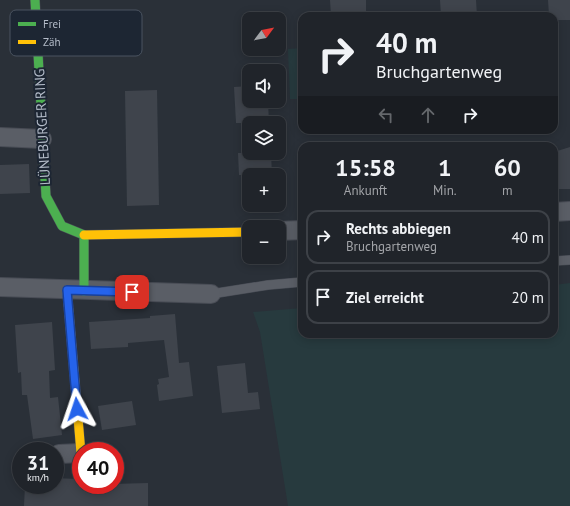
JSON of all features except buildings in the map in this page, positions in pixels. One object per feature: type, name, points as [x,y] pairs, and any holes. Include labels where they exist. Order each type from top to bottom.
[{"type":"street","name":"LÜNEBURGER RING","points":[[35,0],[36,10]]},
{"type":"street","name":"LÜNEBURGER RING","points":[[38,56],[46,196],[62,226],[84,235],[242,232]]},
{"type":"street","points":[[0,137],[42,139]]},
{"type":"street","points":[[558,212],[570,211]]},
{"type":"street","points":[[286,231],[298,230]]},
{"type":"street","points":[[81,442],[75,290],[84,235]]},
{"type":"street","points":[[0,287],[211,294]]},
{"type":"lane","points":[[558,261],[570,260]]},
{"type":"lane","points":[[211,294],[268,285],[298,282]]},
{"type":"green space","points":[[298,48],[298,99],[290,99],[288,49]]},
{"type":"green space","points":[[570,283],[570,506],[288,506],[260,332],[253,312],[298,308],[298,338],[558,338],[558,284]]},
{"type":"traffic: fast","points":[[35,0],[36,10]]},
{"type":"traffic: fast","points":[[38,56],[46,196],[62,226],[84,235],[84,291]]},
{"type":"traffic: slow","points":[[84,235],[242,232]]},
{"type":"traffic: slow","points":[[67,290],[80,442]]},
{"type":"route","points":[[77,409],[67,290],[132,292]]}]
